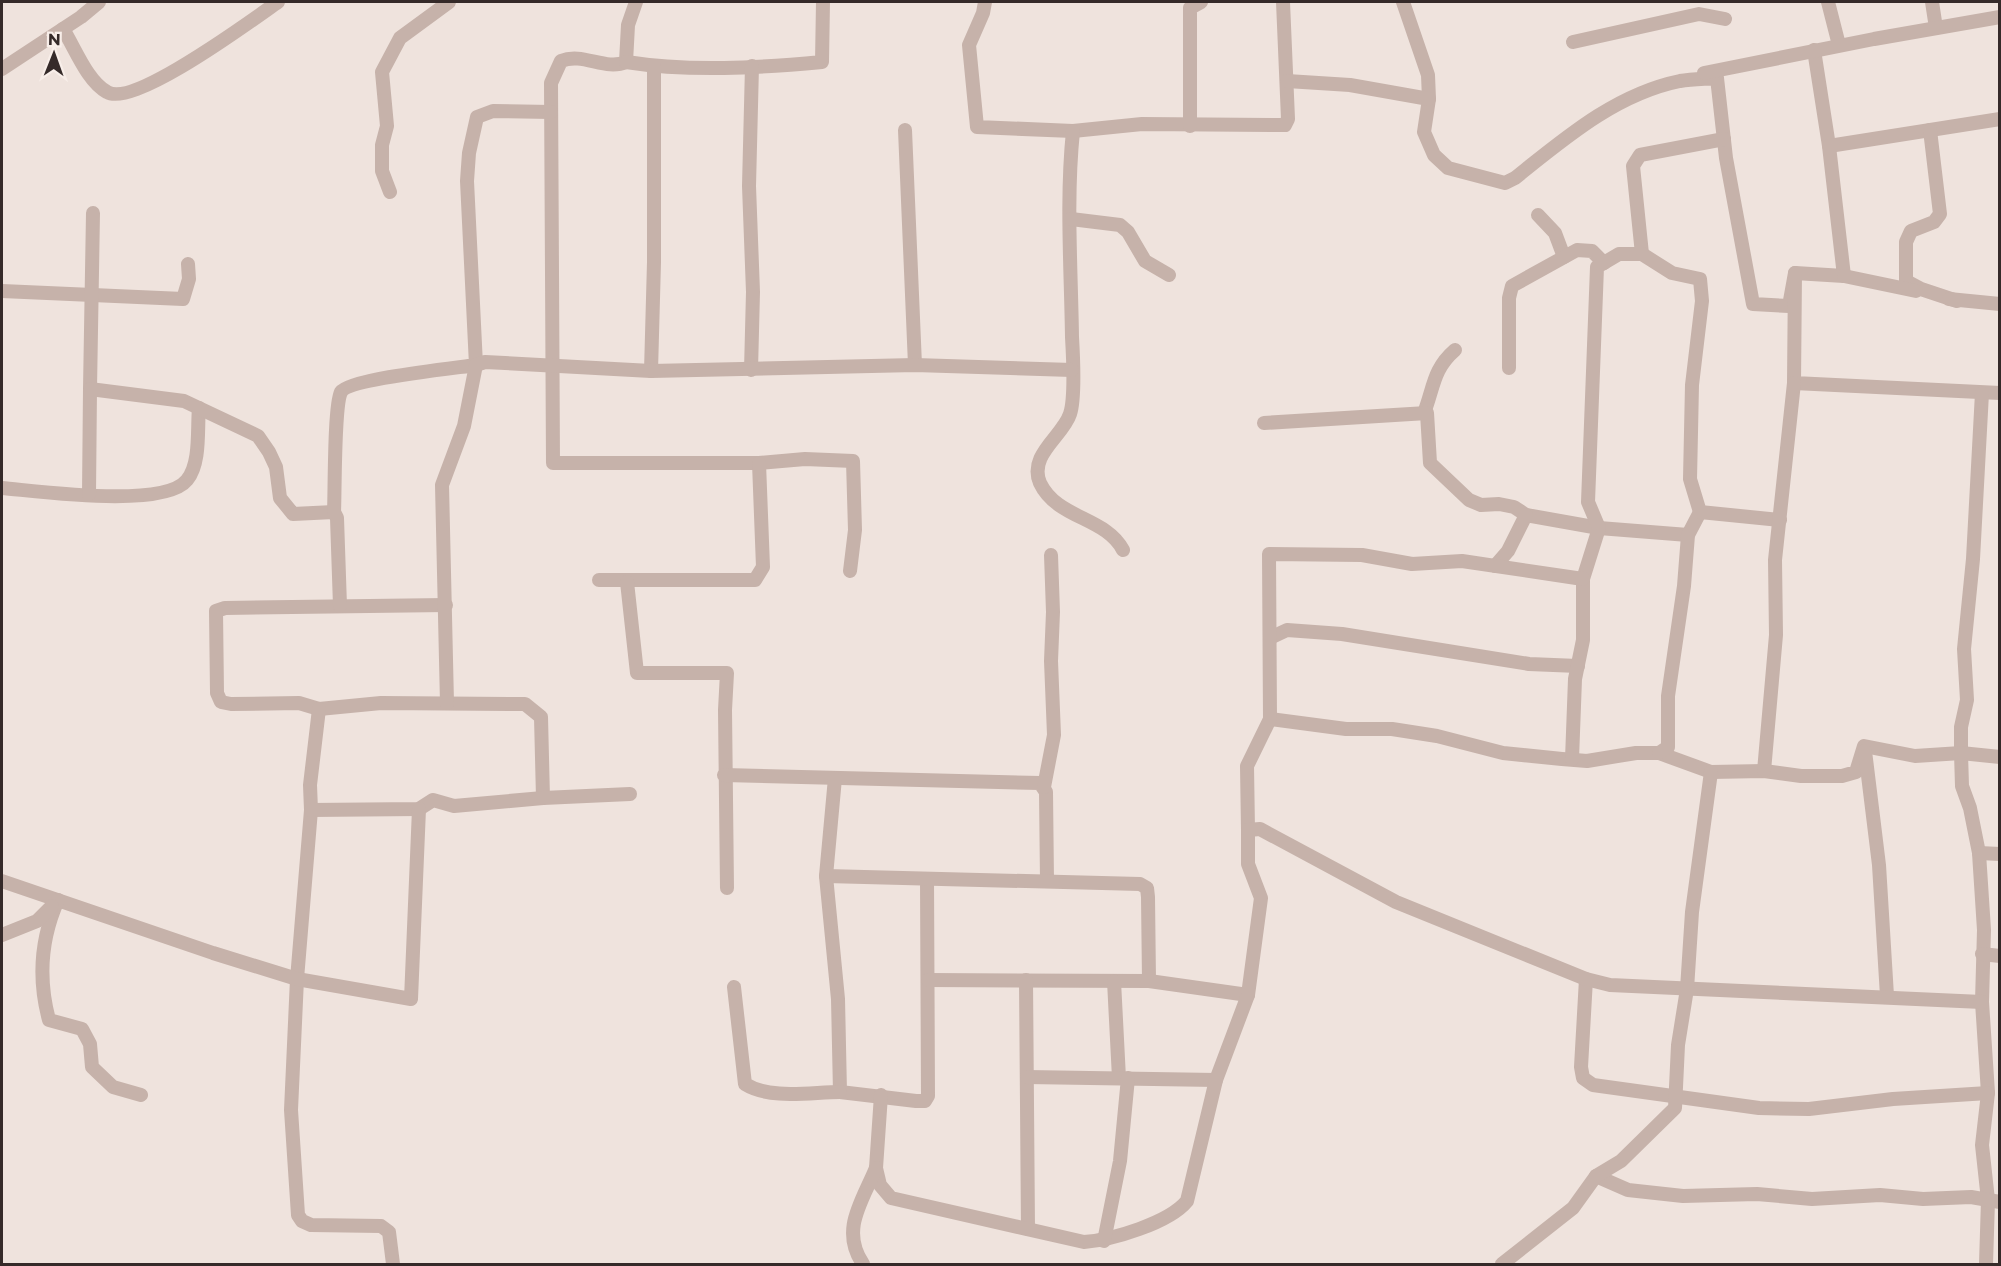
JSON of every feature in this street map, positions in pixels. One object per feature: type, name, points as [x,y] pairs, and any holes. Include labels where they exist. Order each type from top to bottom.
[{"type":"street","points":[[2,69],[63,29],[84,6],[99,2]]},
{"type":"street","points":[[63,29],[96,85],[109,94],[118,95],[145,87],[186,64],[278,2]]},
{"type":"street","points":[[390,192],[381,171],[382,145],[387,126],[382,72],[400,38],[449,2]]},
{"type":"street","points":[[626,62],[628,25],[636,2]]},
{"type":"street","points":[[823,2],[822,62],[752,66],[654,66],[626,62],[612,65],[571,57],[561,61],[551,83],[553,463],[759,463],[805,459],[853,461],[855,530],[850,571]]},
{"type":"street","points":[[985,2],[983,13],[969,45],[977,127],[1073,131],[1142,124],[1285,125],[1288,119],[1282,2]]},
{"type":"street","points":[[1190,126],[1190,8],[1201,2]]},
{"type":"street","points":[[1403,2],[1428,75],[1429,99],[1424,132],[1434,155],[1448,168],[1505,183],[1515,178],[1573,132],[1623,100],[1680,81],[1717,78],[1724,139],[1753,304],[1790,306],[1795,273]]},
{"type":"street","points":[[1692,2],[1699,14]]},
{"type":"street","points":[[1828,2],[1839,45]]},
{"type":"street","points":[[1932,2],[1936,28]]},
{"type":"street","points":[[1573,42],[1699,14],[1725,20]]},
{"type":"street","points":[[1692,73],[1720,72],[1839,45],[2000,17]]},
{"type":"street","points":[[1814,50],[1829,146],[1844,276]]},
{"type":"street","points":[[651,372],[654,262],[654,66]]},
{"type":"street","points":[[751,370],[753,292],[749,186],[752,66]]},
{"type":"street","points":[[1287,81],[1350,85],[1429,99]]},
{"type":"street","points":[[447,703],[442,485],[464,426],[476,365],[467,181],[469,153],[477,117],[493,111],[551,112]]},
{"type":"street","points":[[1829,146],[2000,119]]},
{"type":"street","points":[[905,130],[915,365]]},
{"type":"street","points":[[1930,130],[1940,214],[1935,222],[1911,231],[1906,242],[1906,281],[1921,290],[1957,301]]},
{"type":"street","points":[[1073,131],[1068,182],[1071,219],[1070,414],[1046,448],[1040,463],[1039,481],[1052,501],[1075,517],[1116,537],[1123,550]]},
{"type":"street","points":[[1642,254],[1633,166],[1635,160],[1640,155],[1724,139]]},
{"type":"street","points":[[89,494],[93,213]]},
{"type":"street","points":[[1538,215],[1555,233],[1564,257]]},
{"type":"street","points":[[1071,219],[1120,225],[1128,232],[1144,261],[1169,274]]},
{"type":"street","points":[[1509,368],[1509,298],[1512,286],[1577,250],[1592,251],[1604,263]]},
{"type":"street","points":[[1572,759],[1578,666],[1583,640],[1583,579],[1599,528],[1588,502],[1591,445],[1590,402],[1596,333],[1597,267],[1619,254],[1642,254],[1672,273],[1700,279],[1702,301],[1692,385],[1690,480],[1700,512],[1688,535],[1684,586],[1668,696],[1668,747],[1659,753]]},
{"type":"street","points":[[2,291],[183,299],[189,279],[188,264]]},
{"type":"street","points":[[1795,273],[1844,276],[1957,301],[2000,304]]},
{"type":"street","points":[[1764,771],[1776,635],[1776,561],[1794,383],[1795,273]]},
{"type":"street","points":[[1424,413],[1436,372],[1442,362],[1455,350]]},
{"type":"street","points":[[340,606],[337,518],[334,512],[338,413],[341,392],[346,387],[367,381],[484,362],[651,372],[915,365],[1072,370]]},
{"type":"street","points":[[1794,383],[2000,393]]},
{"type":"street","points":[[90,389],[184,401],[258,436],[276,467],[280,498],[293,513],[334,512]]},
{"type":"street","points":[[1982,393],[1973,559],[1964,650],[1967,700],[1961,727],[1961,753],[1962,786],[1970,808],[1979,854],[1984,930],[1982,1002],[1988,1094],[1983,1145],[1994,1201],[1986,1264]]},
{"type":"street","points":[[2,488],[147,496],[170,492],[187,480],[194,461],[199,408]]},
{"type":"street","points":[[1264,423],[1427,413],[1430,463],[1468,500],[1481,505],[1499,504],[1514,507],[1526,515],[1599,528],[1688,535]]},
{"type":"street","points":[[599,580],[627,582],[755,580],[763,567],[759,463]]},
{"type":"street","points":[[1700,512],[1780,520]]},
{"type":"street","points":[[1495,566],[1508,551],[1526,515]]},
{"type":"street","points":[[881,1095],[876,1168],[880,1185],[891,1198],[1084,1242],[1104,1241],[1180,1209],[1187,1201],[1216,1080],[1248,995],[1261,898],[1248,864],[1247,766],[1270,719],[1269,554],[1362,555],[1412,564],[1462,561],[1583,579]]},
{"type":"street","points":[[1047,881],[1044,787],[1054,735],[1051,555]]},
{"type":"street","points":[[627,582],[637,673],[727,673],[725,775],[727,888]]},
{"type":"street","points":[[446,605],[225,608],[216,611],[217,693],[220,702],[231,704],[299,703],[319,709],[381,703],[525,704],[541,717],[543,798]]},
{"type":"street","points":[[1270,638],[1287,630],[1342,634],[1528,664],[1578,666]]},
{"type":"street","points":[[319,709],[310,785],[291,1110],[298,1215],[302,1221],[311,1225],[381,1226],[389,1232],[393,1264]]},
{"type":"street","points":[[1270,719],[1346,729],[1392,729],[1437,735],[1503,753],[1587,761],[1636,753],[1659,753],[1711,772],[1764,771],[1801,776],[1842,776],[1856,772],[1864,746]]},
{"type":"street","points":[[1864,746],[1915,756],[1961,753],[2000,757]]},
{"type":"street","points":[[1864,746],[1880,865],[1887,996]]},
{"type":"street","points":[[1502,1264],[1573,1208],[1596,1176],[1620,1161],[1675,1108],[1678,1045],[1687,989],[1692,912],[1711,772]]},
{"type":"street","points":[[725,775],[1037,782],[1044,787]]},
{"type":"street","points":[[834,778],[826,876],[838,999],[840,1092]]},
{"type":"street","points":[[310,810],[419,809],[433,800],[454,806],[543,798],[630,795]]},
{"type":"street","points":[[2,880],[213,953],[297,979],[411,999],[419,809]]},
{"type":"street","points":[[1248,830],[1260,829],[1396,902],[1586,979],[1610,985],[1982,1002]]},
{"type":"street","points":[[1979,854],[2000,854]]},
{"type":"street","points":[[826,876],[1140,884],[1147,888],[1149,981]]},
{"type":"street","points":[[734,987],[745,1084],[756,1091],[840,1092],[925,1101],[928,1096],[927,879]]},
{"type":"street","points":[[2,935],[37,921],[58,900]]},
{"type":"street","points":[[58,900],[47,925],[42,960],[49,1020],[82,1029],[90,1044],[92,1067],[113,1087],[141,1095]]},
{"type":"street","points":[[1982,954],[2000,956]]},
{"type":"street","points":[[1586,979],[1583,1078],[1593,1085],[1759,1108],[1809,1109],[1893,1100],[1988,1094]]},
{"type":"street","points":[[928,980],[1149,981],[1248,995]]},
{"type":"street","points":[[1026,981],[1028,1229]]},
{"type":"street","points":[[1104,1241],[1126,1120],[1114,981]]},
{"type":"street","points":[[1026,1077],[1216,1080]]},
{"type":"street","points":[[862,1264],[854,1252],[851,1230],[876,1168]]},
{"type":"street","points":[[1596,1176],[1628,1190],[1683,1196],[1757,1194],[1812,1199],[1880,1195],[1923,1199],[1971,1197],[1994,1201]]}]
